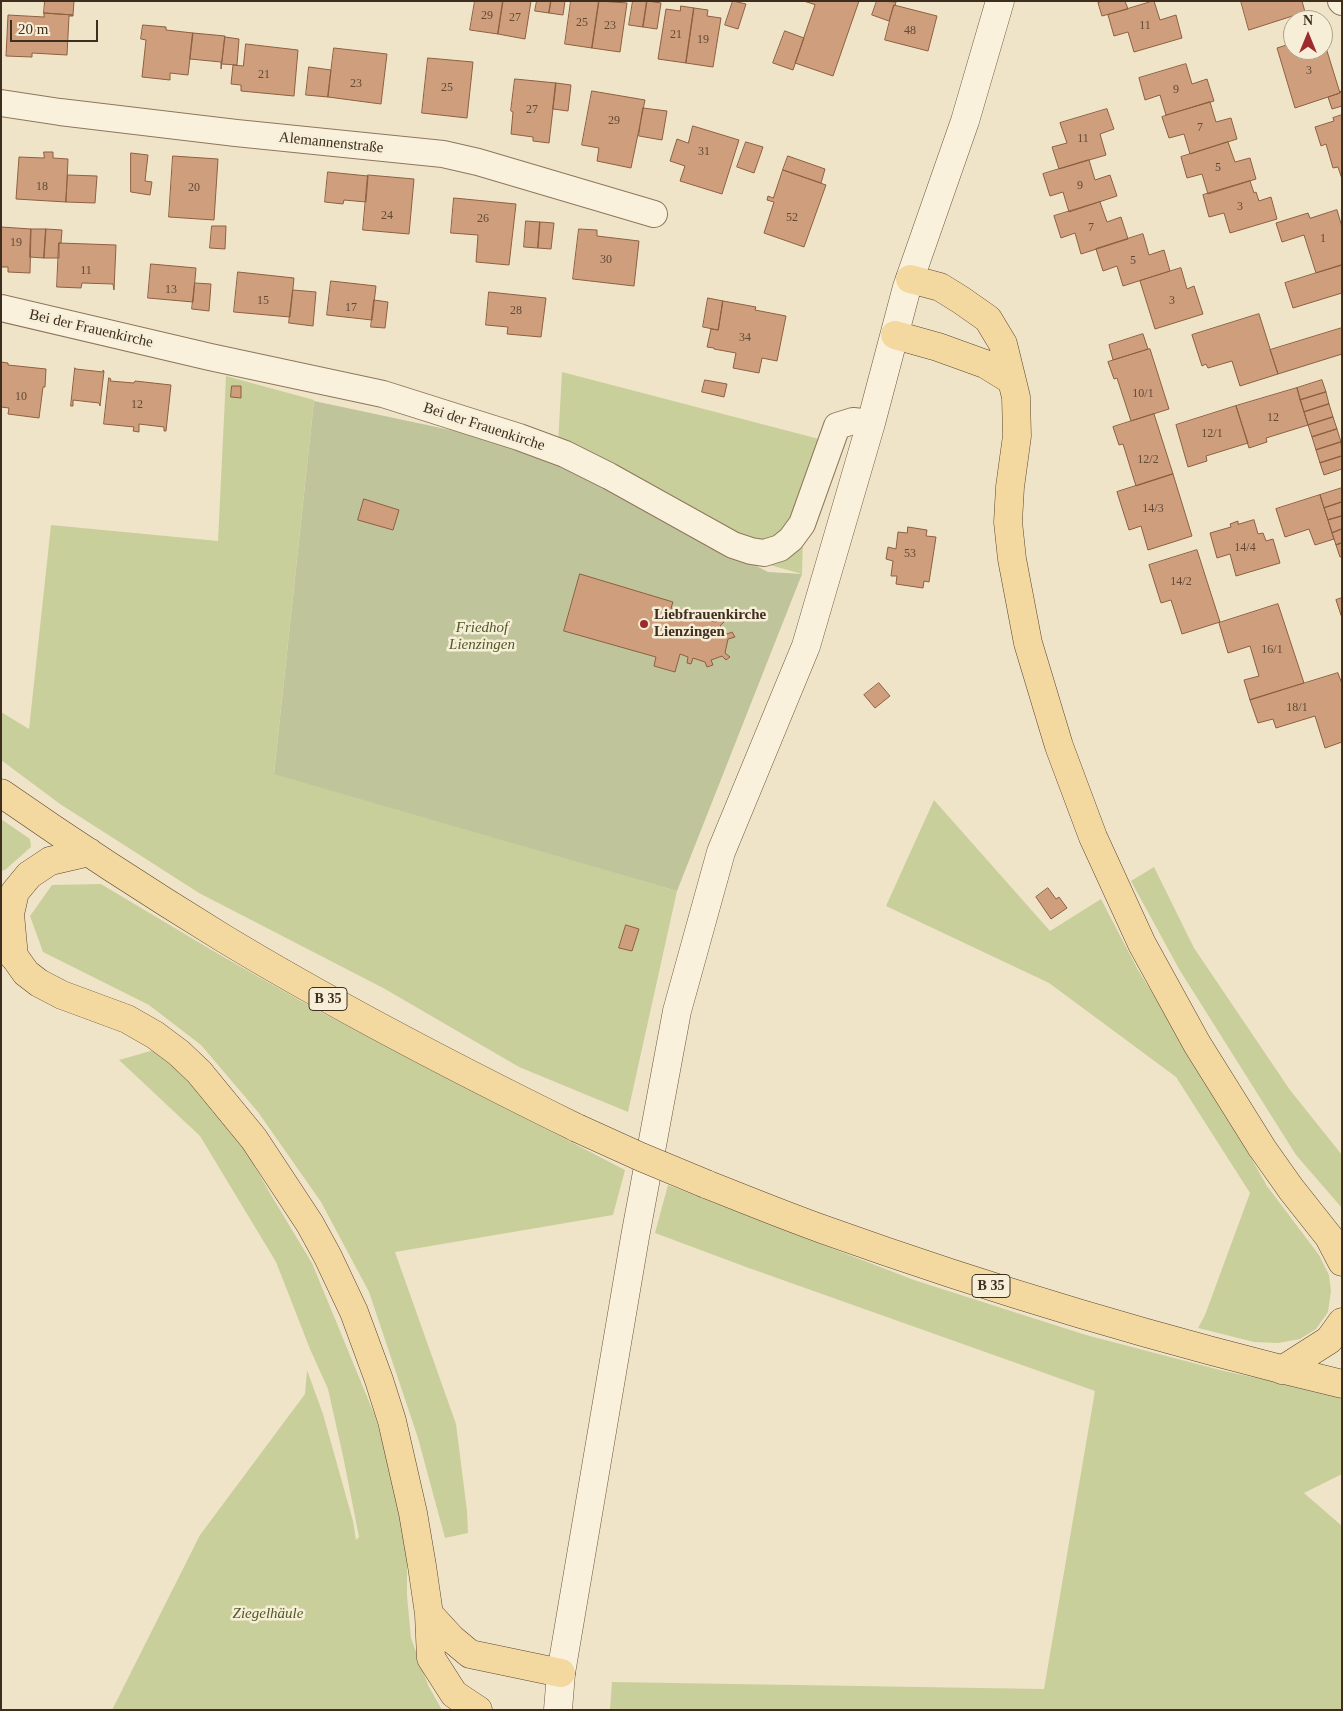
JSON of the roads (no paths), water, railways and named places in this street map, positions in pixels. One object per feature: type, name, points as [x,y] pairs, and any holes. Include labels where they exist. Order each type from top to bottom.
[{"type":"main road","points":[[558,1710],[561,1673],[635,1236],[677,1011],[721,852],[806,646],[871,423],[910,279],[965,121],[1000,1]]},
{"type":"main road","points":[[910,279],[940,287],[961,300],[988,319],[1003,344],[1016,397],[1017,436],[1010,487],[1008,522],[1012,559],[1028,643],[1063,755],[1093,837],[1142,944],[1192,1035],[1262,1148],[1291,1189],[1336,1242],[1342,1262]]},
{"type":"main road","points":[[894,335],[938,347],[985,364],[1011,380]]},
{"type":"main road","name":"B 35","points":[[1,793],[153,895],[325,997],[436,1057],[577,1128],[641,1157],[820,1228],[934,1268],[1160,1337],[1342,1384]]},
{"type":"main road","points":[[89,852],[50,861],[29,875],[15,892],[10,914],[8,948],[26,973],[39,983],[62,995],[127,1019],[156,1035],[179,1053],[219,1095],[254,1139],[286,1186],[328,1257],[354,1312],[392,1421],[406,1481],[422,1566],[429,1614],[432,1658],[454,1694],[478,1710]]},
{"type":"main road","points":[[1282,1370],[1329,1340],[1342,1322]]},
{"type":"main road","points":[[429,1614],[452,1639],[470,1654],[561,1673]]},
{"type":"street","name":"Alemannenstraße","points":[[1,103],[236,133],[443,154],[478,162],[654,214]]},
{"type":"street","name":"Bei der Frauenkirche","points":[[1,308],[210,357],[384,394],[519,437],[565,454],[609,476],[733,545],[751,551],[764,552],[780,548],[791,539],[802,524],[837,426],[853,421],[871,423]]},
{"type":"place","name":"Liebfrauenkirche Lienzingen","points":[[644,624]]},
{"type":"park label","name":"Friedhof Lienzingen","points":[[482,636]]},
{"type":"park label","name":"Ziegelhäule","points":[[268,1614]]}]
